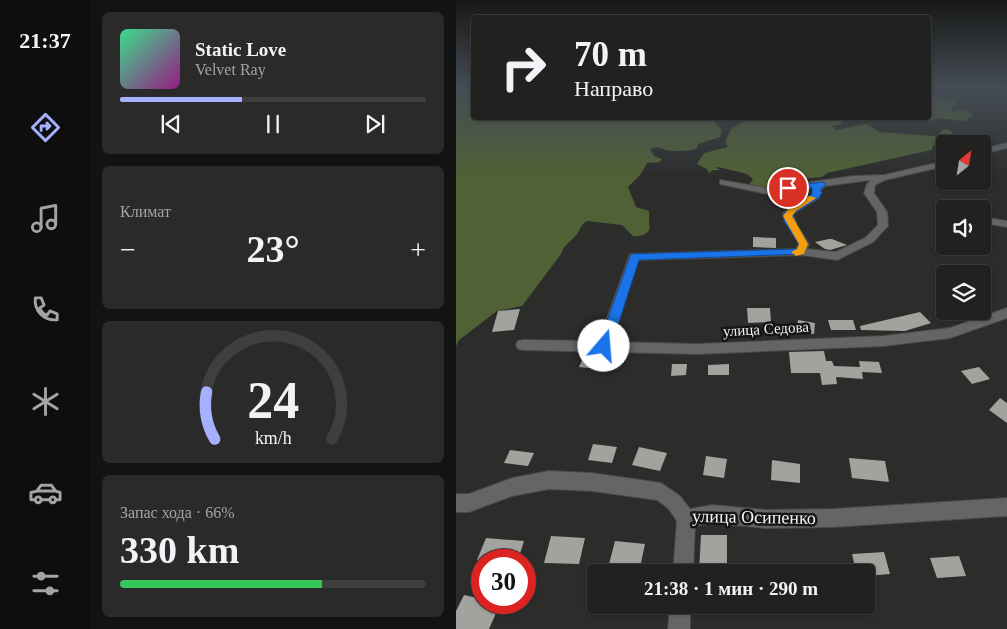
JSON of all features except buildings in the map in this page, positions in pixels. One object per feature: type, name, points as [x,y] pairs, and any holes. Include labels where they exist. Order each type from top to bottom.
[{"type":"street","points":[[991,149],[1007,145]]},
{"type":"street","points":[[604,346],[635,257],[800,252],[840,255],[875,236],[883,226],[884,219],[881,210],[869,195],[868,188],[877,180],[936,165]]},
{"type":"street","points":[[723,182],[766,191],[894,175]]},
{"type":"street","points":[[800,252],[804,244],[798,232],[788,221],[788,213],[816,196],[816,189],[822,184]]},
{"type":"street","points":[[991,221],[1007,224]]},
{"type":"street","name":"улица Седова","points":[[523,345],[698,349],[884,341],[950,333],[1007,313]]},
{"type":"street","name":"улица Осипенко","points":[[456,503],[469,503],[512,487],[549,480],[592,482],[661,492],[674,502],[686,519],[712,514],[766,519],[833,518],[1007,507]]},
{"type":"street","points":[[683,564],[686,519]]},
{"type":"street","points":[[679,629],[680,614]]},
{"type":"green space","points":[[456,118],[471,118],[471,120],[713,120],[722,130],[720,137],[698,144],[696,149],[669,151],[657,147],[650,149],[654,156],[662,159],[660,162],[647,163],[640,175],[628,187],[636,207],[649,211],[650,228],[645,234],[633,236],[622,225],[587,221],[564,247],[561,254],[522,306],[497,311],[459,340],[456,346]]},
{"type":"green space","points":[[940,118],[968,118],[964,121]]},
{"type":"green space","points":[[747,120],[844,120],[841,124],[832,126],[836,130],[866,124],[880,132],[936,136],[936,144],[931,150],[827,173],[822,177],[791,180],[769,189],[749,185],[753,179],[747,174],[718,167],[716,168],[721,170],[713,170],[709,173],[707,169],[697,164],[704,153],[728,147],[725,142],[731,129]]},
{"type":"green space","points":[[945,129],[950,130],[954,135],[940,135],[939,133]]},
{"type":"slow traffic","points":[[796,252],[800,252],[804,244],[798,232],[788,221],[788,213],[812,198]]},
{"type":"route","points":[[604,346],[635,257],[800,252],[804,244],[798,232],[788,221],[788,213],[816,196],[816,189],[822,184],[788,188]]}]
